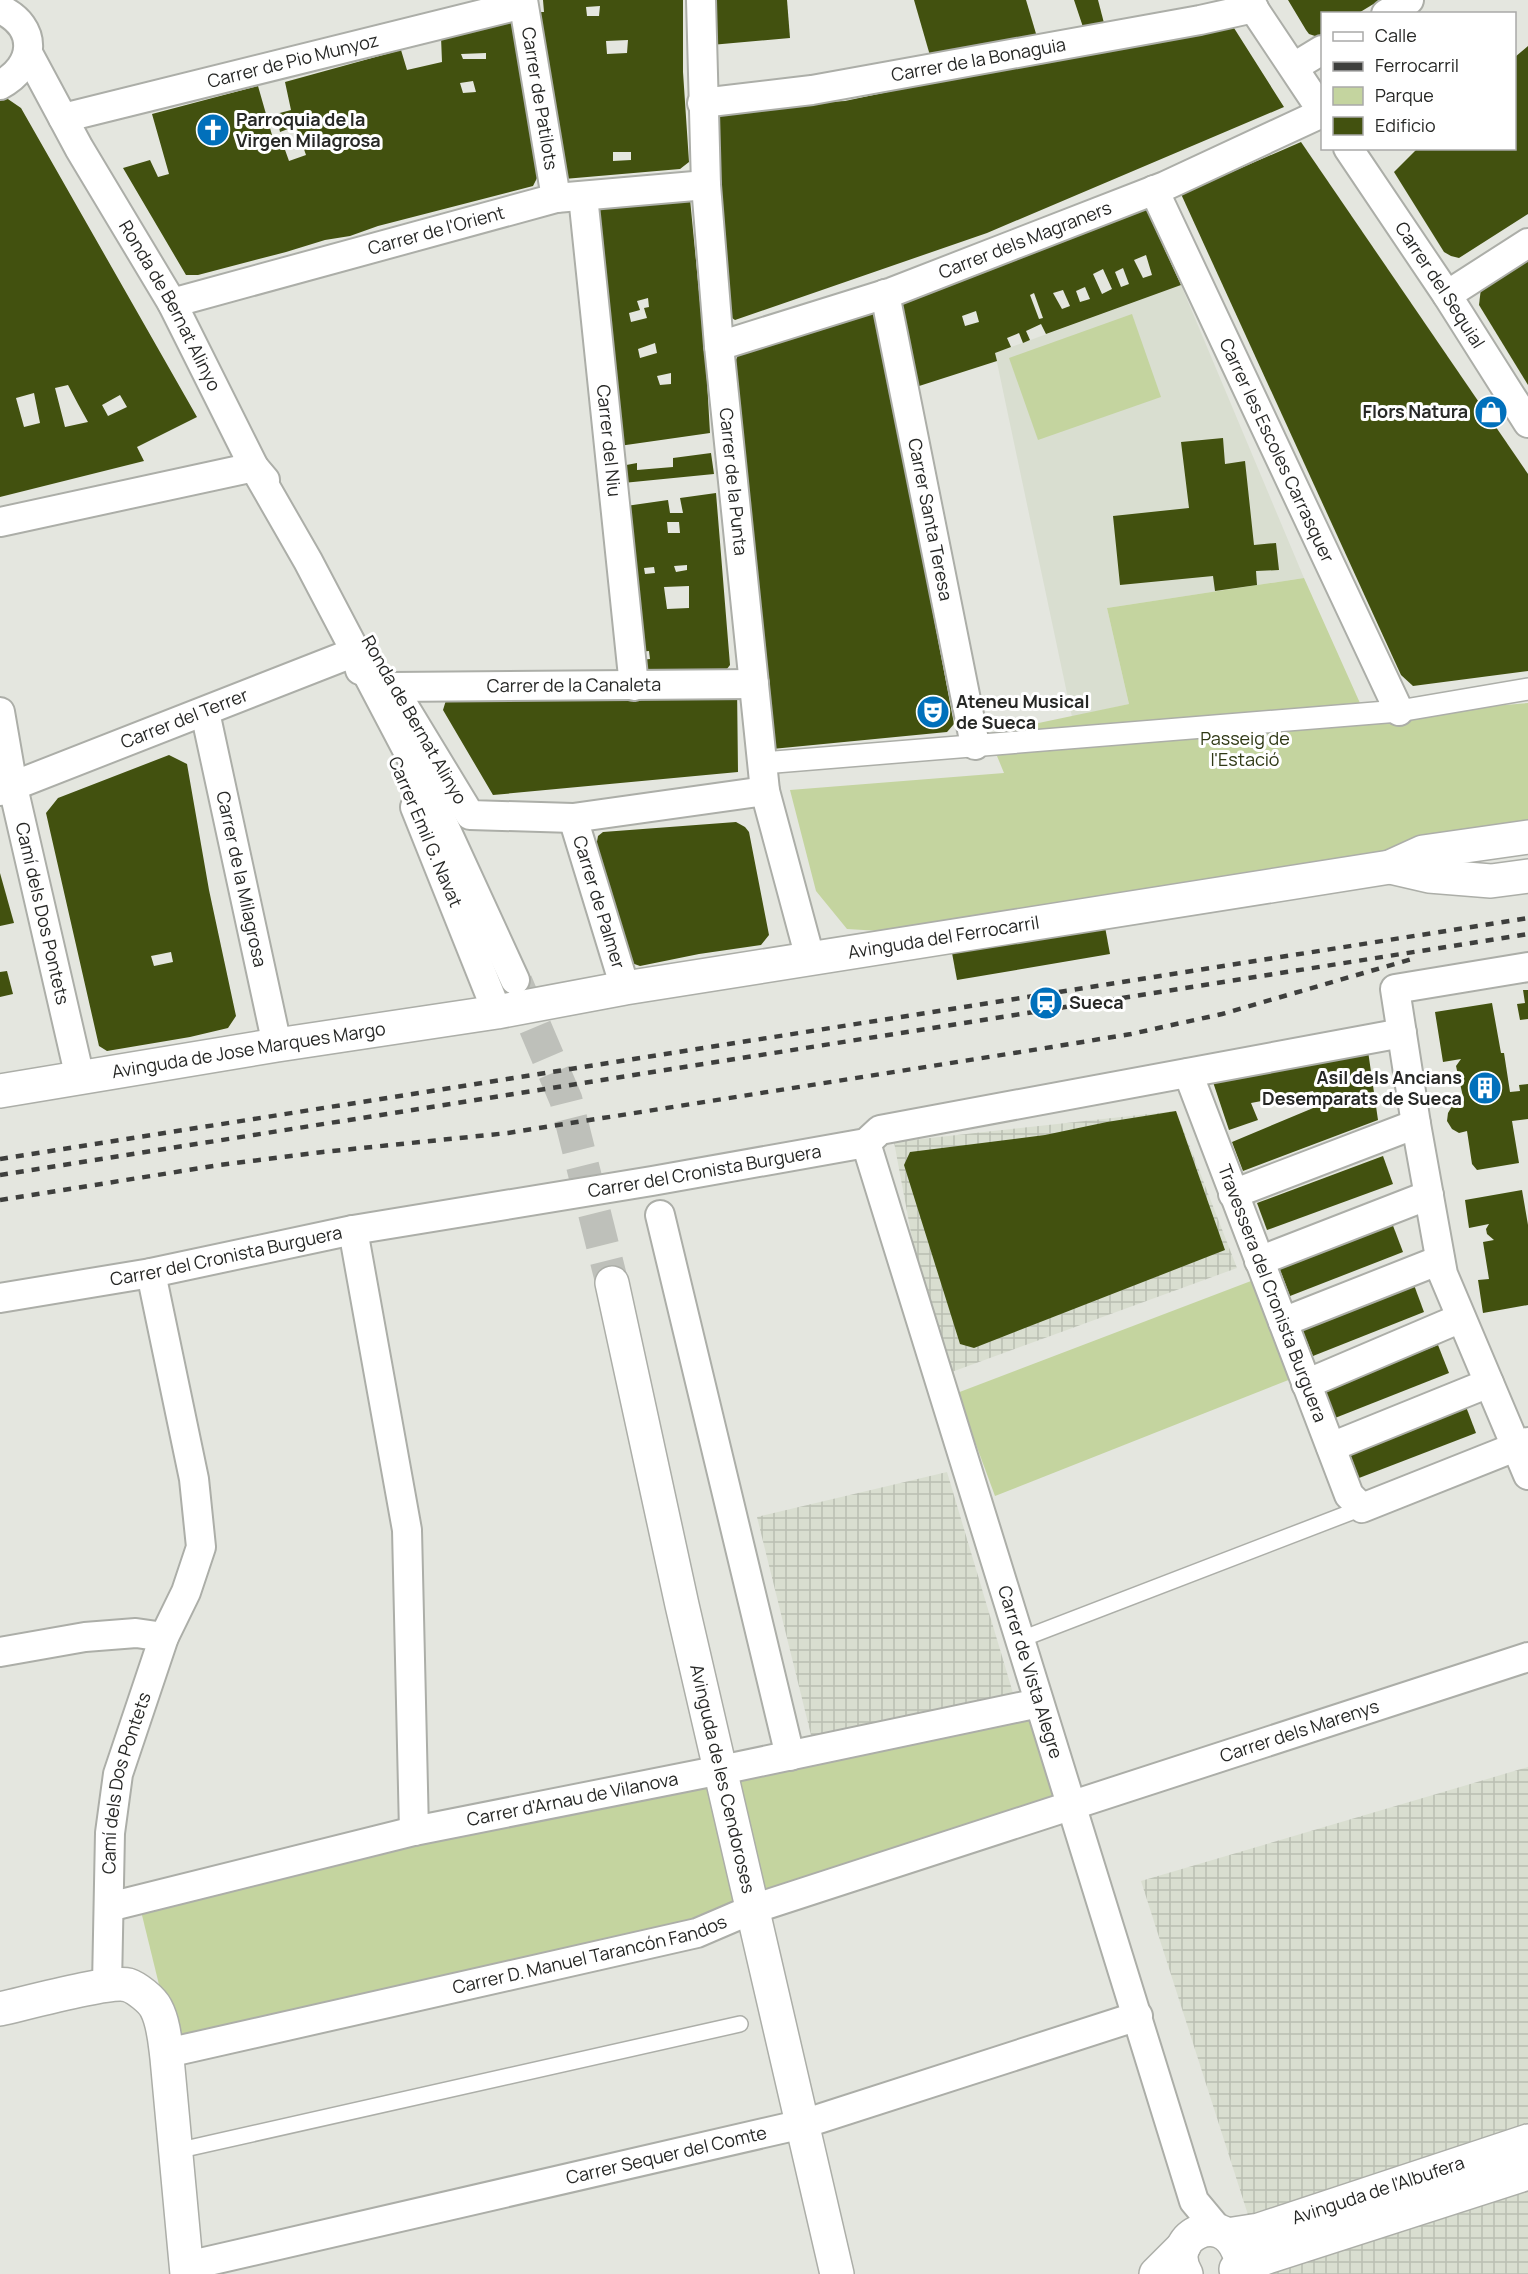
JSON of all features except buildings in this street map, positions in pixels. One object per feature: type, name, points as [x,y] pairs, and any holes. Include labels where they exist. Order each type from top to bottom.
[{"type":"street","name":"Carrer de la Punta","points":[[701,0],[706,185],[719,346],[764,777],[810,958]]},
{"type":"street","points":[[1389,12],[1409,0]]},
{"type":"street","name":"Carrer de Pio Munyoz","points":[[63,118],[523,2]]},
{"type":"street","name":"Carrer de Patilots","points":[[523,2],[569,197]]},
{"type":"street","name":"Carrer de la Bonaguia","points":[[702,103],[812,90],[1200,20],[1251,4]]},
{"type":"street","points":[[1251,4],[1321,109]]},
{"type":"street","name":"Ronda de Bernat Alinyo","points":[[1,8],[21,23],[27,36],[28,53],[79,148],[172,303],[255,467],[308,561],[425,784],[515,980]]},
{"type":"street","points":[[1294,67],[1321,51]]},
{"type":"street","points":[[6,82],[20,71],[28,53]]},
{"type":"street","name":"Ronda de Bernat Alinyo","points":[[6,82],[79,148]]},
{"type":"street","name":"Carrer dels Magraners","points":[[719,346],[885,294],[1154,190],[1321,113]]},
{"type":"street","name":"Carrer del Sequial","points":[[1349,150],[1447,295],[1528,423]]},
{"type":"street","name":"Carrer de l'Orient","points":[[172,303],[569,197],[706,185]]},
{"type":"street","name":"Carrer les Escoles Carrasquer","points":[[1154,190],[1399,711]]},
{"type":"street","name":"Carrer del Niu","points":[[569,197],[634,686]]},
{"type":"street","points":[[1447,295],[1528,243]]},
{"type":"street","name":"Carrer Santa Teresa","points":[[885,294],[975,745]]},
{"type":"street","points":[[0,522],[255,467]]},
{"type":"street","name":"Ronda de Bernat Alinyo","points":[[255,467],[304,523],[392,687],[470,815],[573,818],[764,777]]},
{"type":"street","name":"Carrer del Terrer","points":[[6,789],[355,652]]},
{"type":"street","name":"Carrer Emil G. Navat","points":[[355,652],[369,699],[497,1012]]},
{"type":"street","name":"Carrer de la Canaleta","points":[[392,687],[754,684]]},
{"type":"street","points":[[764,777],[975,745],[1399,711],[1528,688]]},
{"type":"street","name":"Camí dels Dos Pontets","points":[[0,712],[6,789],[80,1078]]},
{"type":"street","name":"Carrer de la Milagrosa","points":[[205,712],[277,1045]]},
{"type":"street","name":"Carrer de Palmer","points":[[573,818],[624,988]]},
{"type":"street","points":[[1390,867],[1423,852],[1528,837]]},
{"type":"street","points":[[1429,876],[1476,862],[1528,856]]},
{"type":"street","points":[[1390,867],[1429,876],[1491,881],[1528,876]]},
{"type":"street","name":"Avinguda del Ferrocarril","points":[[497,1012],[624,988],[1390,867]]},
{"type":"street","points":[[1528,966],[1395,989],[1443,1274],[1489,1383],[1522,1444],[1528,1474]]},
{"type":"street","name":"Avinguda de Jose Marques Margo","points":[[0,1091],[277,1045],[497,1012]]},
{"type":"street","name":"Carrer del Cronista Burguera","points":[[0,1298],[151,1273],[353,1230],[866,1143],[880,1130],[1402,1033]]},
{"type":"street","name":"Travessera del Cronista Burguera","points":[[1188,1073],[1349,1495],[1362,1508]]},
{"type":"street","points":[[1233,1194],[1416,1124]]},
{"type":"street","name":"Carrer de Vista Alegre","points":[[866,1143],[1138,2016],[1194,2201],[1189,2219],[1201,2245]]},
{"type":"street","points":[[1259,1261],[1428,1195]]},
{"type":"street","points":[[660,1215],[790,1756]]},
{"type":"street","points":[[353,1230],[407,1530],[414,1831]]},
{"type":"street","points":[[1283,1322],[1440,1260]]},
{"type":"street","name":"Camí dels Dos Pontets","points":[[107,1985],[110,1833],[117,1774],[164,1637],[186,1592],[201,1547],[194,1479],[151,1273]]},
{"type":"street","name":"Avinguda de les Cendoroses","points":[[612,1283],[682,1605],[837,2274]]},
{"type":"street","points":[[1306,1384],[1461,1318]]},
{"type":"street","points":[[1331,1447],[1489,1383]]},
{"type":"street","points":[[1362,1508],[1522,1444]]},
{"type":"street","points":[[0,1652],[95,1636],[136,1633],[164,1637]]},
{"type":"street","name":"Carrer dels Marenys","points":[[1071,1805],[1528,1657]]},
{"type":"street","name":"Carrer d'Arnau de Vilanova","points":[[109,1907],[414,1831],[790,1756],[1039,1703]]},
{"type":"street","name":"Carrer D. Manuel Tarancón Fandos","points":[[167,2053],[697,1934],[753,1909],[1071,1805]]},
{"type":"street","points":[[0,2009],[107,1985],[127,1985],[144,1995],[156,2007],[167,2053],[187,2270]]},
{"type":"street","name":"Carrer Sequer del Comte","points":[[187,2270],[803,2124],[1138,2016]]},
{"type":"street","name":"Avinguda de l'Albufera","points":[[1201,2245],[1259,2230],[1528,2141]]},
{"type":"street","name":"Avinguda de l'Albufera","points":[[1235,2272],[1267,2257],[1528,2173]]},
{"type":"street","points":[[1156,2274],[1201,2245],[1234,2241],[1238,2250],[1235,2272]]},
{"type":"lane","points":[[1019,1640],[1362,1508]]},
{"type":"lane","points":[[176,2151],[740,2024]]},
{"type":"shaded area","points":[[1181,285],[1304,578],[1107,608],[1129,704],[1072,717],[995,353]]},
{"type":"shaded area","points":[[1176,1111],[1237,1268],[938,1377],[894,1142]]},
{"type":"shaded area","points":[[947,1472],[1013,1693],[813,1743],[757,1517]]},
{"type":"shaded area","points":[[1528,1767],[1528,2274],[1267,2274],[1141,1881]]},
{"type":"green space","points":[[1132,314],[1161,397],[1038,440],[1009,358]]},
{"type":"green space","name":"Passeig de l'Estació","points":[[1304,578],[1368,721],[1433,711],[1528,703],[1528,830],[880,931],[847,929],[816,891],[790,790],[1004,773],[991,733],[1129,704],[1107,608]]},
{"type":"green space","points":[[1251,1281],[1291,1379],[995,1496],[957,1393]]},
{"type":"green space","points":[[1034,1713],[1063,1801],[760,1900],[730,1774]]},
{"type":"green space","points":[[716,1778],[744,1904],[694,1928],[174,2046],[140,1907]]},
{"type":"tunnel","points":[[516,982],[566,1100],[612,1283]]},
{"type":"railway","points":[[0,1159],[1528,918]]},
{"type":"railway","points":[[0,1175],[1528,934]]},
{"type":"railway","points":[[0,1200],[220,1165],[508,1133],[1131,1034],[1222,1014],[1412,959]]},
{"type":"place","name":"Parroquia de la Virgen Milagrosa","points":[[213,130]]},
{"type":"place","name":"Flors Natura","points":[[1491,412]]},
{"type":"place","name":"Ateneu Musical de Sueca","points":[[933,712]]},
{"type":"place","name":"Sueca","points":[[1046,1003]]},
{"type":"place","name":"Asil dels Ancians Desemparats de Sueca","points":[[1485,1088]]}]
